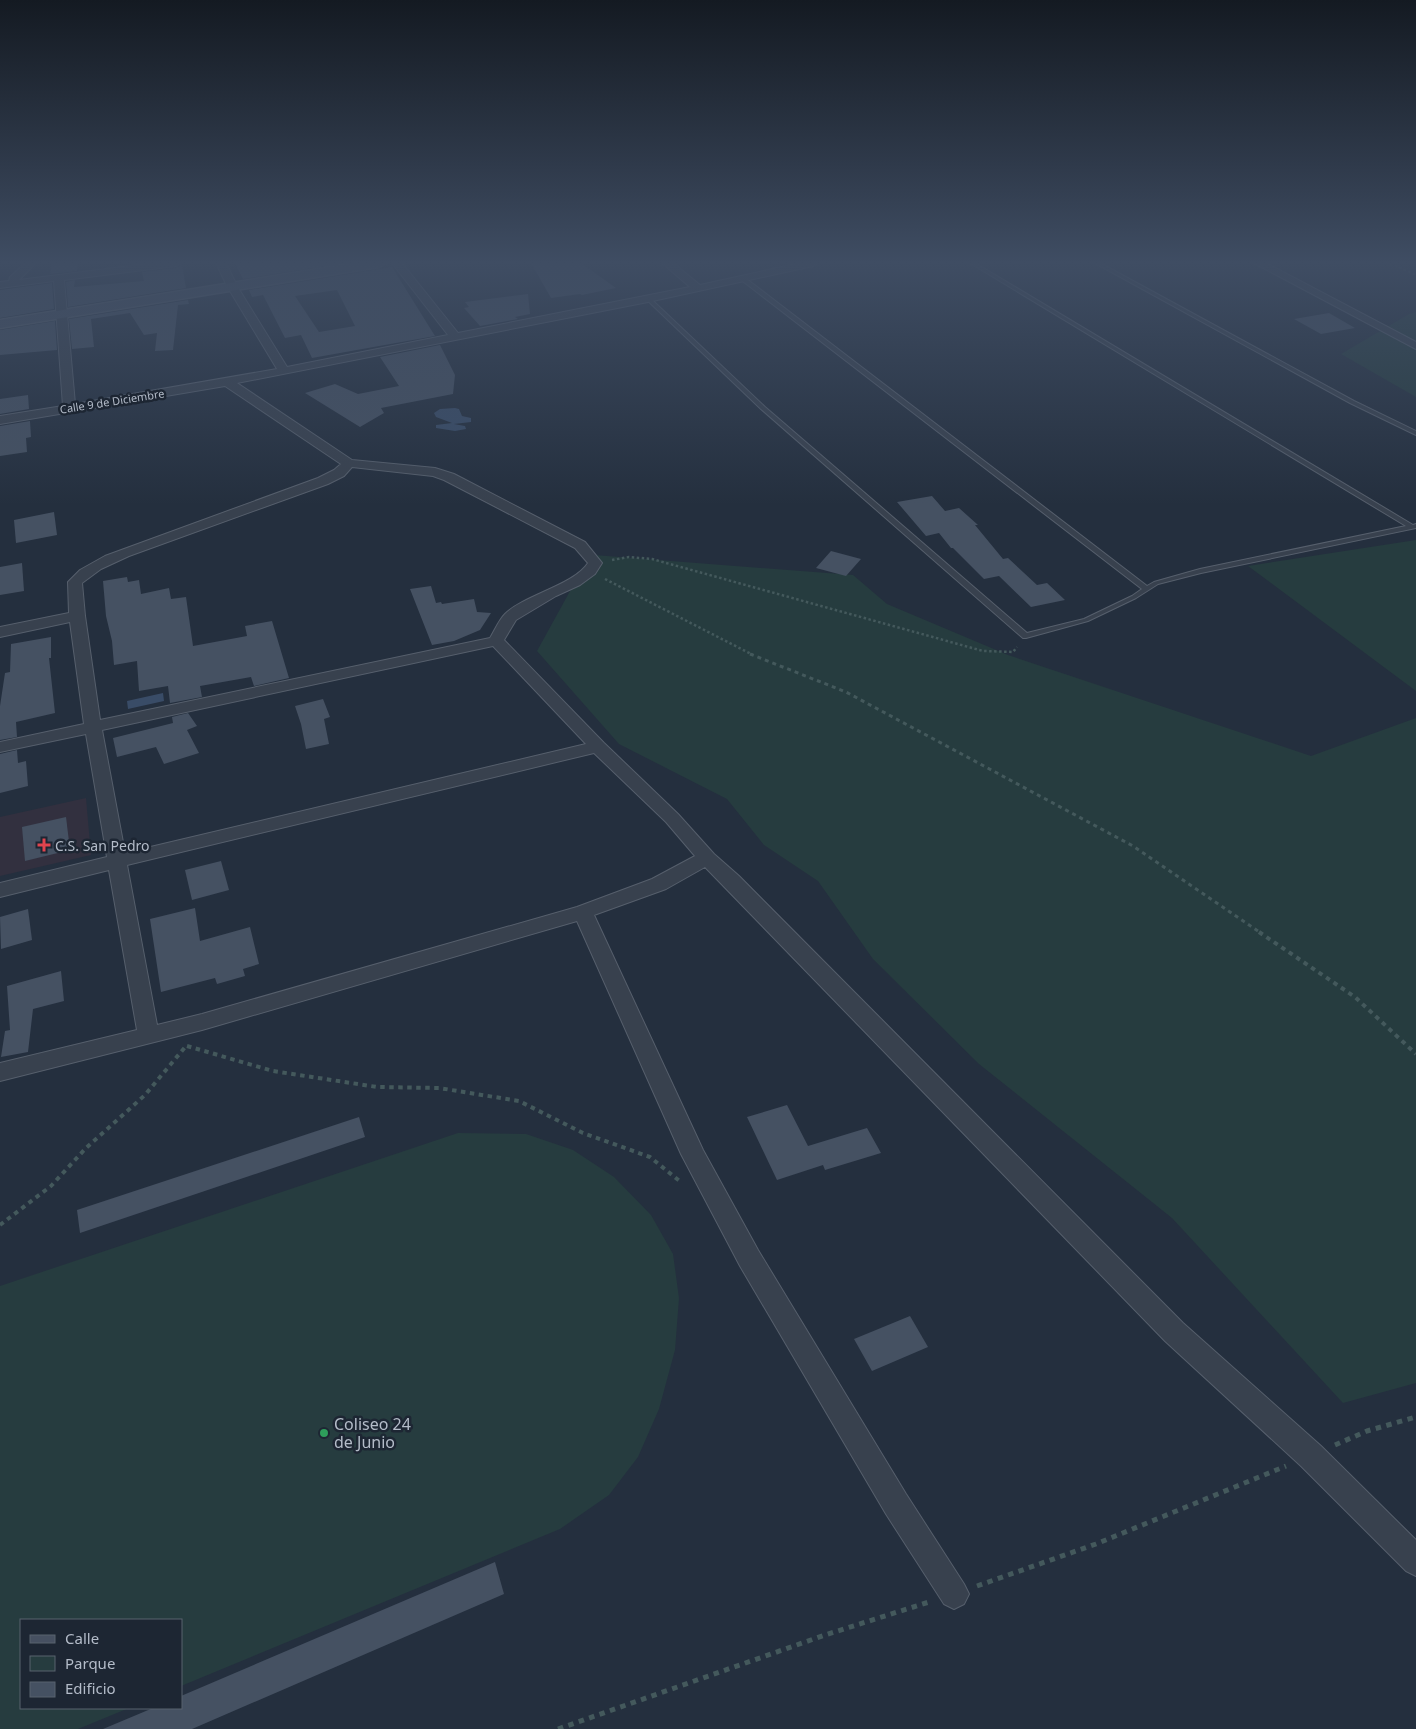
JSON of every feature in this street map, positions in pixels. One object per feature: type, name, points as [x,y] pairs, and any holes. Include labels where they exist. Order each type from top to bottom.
[{"type":"street","points":[[65,344],[69,408]]},
{"type":"street","points":[[267,344],[283,370]]},
{"type":"street","name":"Calle 9 de Diciembre","points":[[0,420],[227,382],[425,344]]},
{"type":"street","points":[[0,747],[496,641],[510,617],[551,593],[575,582],[593,567],[580,545],[449,477],[435,472],[349,463],[227,382]]},
{"type":"street","points":[[148,1034],[93,727],[77,616],[75,582],[83,574],[95,567],[131,551],[323,481],[339,473],[349,463]]},
{"type":"street","points":[[0,632],[77,616]]},
{"type":"street","points":[[496,641],[598,747],[672,818],[706,858],[732,881],[1174,1332],[1311,1456],[1416,1561]]},
{"type":"street","points":[[0,890],[598,747]]},
{"type":"street","points":[[0,1072],[202,1022],[583,912],[659,884],[706,858]]},
{"type":"street","points":[[583,912],[693,1154],[749,1258],[896,1504],[954,1594]]},
{"type":"lane","points":[[695,344],[763,408],[1026,636],[1086,620],[1156,583],[1414,527]]},
{"type":"lane","points":[[828,344],[1147,589]]},
{"type":"lane","points":[[1106,344],[1414,527]]},
{"type":"lane","points":[[1245,344],[1352,402],[1416,433]]},
{"type":"path","points":[[593,567],[629,557],[652,559],[984,650],[1013,652],[1026,636]]},
{"type":"path","points":[[593,567],[748,653],[846,692],[1133,846],[1356,997],[1416,1054]]},
{"type":"path","points":[[0,1225],[50,1186],[86,1148],[145,1095],[186,1046],[202,1022]]},
{"type":"path","points":[[148,1034],[273,1071],[377,1087],[439,1088],[518,1101],[583,1133],[650,1157],[686,1186]]},
{"type":"path","points":[[558,1729],[825,1635],[954,1594],[1096,1544],[1311,1456],[1367,1431],[1416,1417]]},
{"type":"shaded area","points":[[86,798],[91,855],[0,876],[0,817]]},
{"type":"green space","points":[[1359,344],[1416,344],[1416,397],[1341,354]]},
{"type":"green space","points":[[1416,540],[1416,691],[1248,566]]},
{"type":"green space","points":[[594,555],[853,575],[887,604],[1008,655],[1311,756],[1416,718],[1416,1383],[1343,1403],[1172,1218],[979,1064],[873,959],[818,881],[764,845],[727,799],[619,744],[537,651],[575,582]]},
{"type":"green space","name":"Coliseo 24 de Junio","points":[[458,1133],[526,1134],[573,1150],[614,1177],[651,1215],[673,1254],[679,1298],[675,1350],[659,1409],[638,1457],[609,1495],[560,1529],[182,1686],[182,1619],[20,1619],[20,1709],[127,1709],[78,1729],[0,1729],[0,1286]]},
{"type":"water","points":[[440,409],[459,409],[462,416],[471,418],[471,422],[454,424],[465,426],[466,429],[455,431],[436,428],[436,425],[452,423],[436,417],[434,413]]},
{"type":"water","points":[[163,693],[164,701],[128,709],[127,701]]},
{"type":"building","points":[[0,344],[57,344],[57,350],[0,355]]},
{"type":"building","points":[[71,344],[94,344],[94,347],[72,349]]},
{"type":"building","points":[[156,344],[174,344],[173,350],[155,351]]},
{"type":"building","points":[[305,344],[392,344],[312,358]]},
{"type":"building","points":[[440,345],[455,375],[453,394],[381,408],[384,413],[360,427],[305,393],[335,384],[358,394],[399,386],[380,357]]},
{"type":"building","points":[[28,395],[29,409],[0,414],[0,399]]},
{"type":"building","points":[[30,421],[31,437],[26,438],[27,452],[0,456],[0,426]]},
{"type":"building","points":[[932,496],[945,511],[959,508],[978,525],[975,525],[1003,559],[1008,558],[1037,585],[1047,583],[1065,600],[1031,607],[999,576],[984,579],[951,548],[939,533],[926,536],[897,502]]},
{"type":"building","points":[[54,512],[57,535],[16,543],[14,520]]},
{"type":"building","points":[[831,551],[861,559],[846,576],[816,568]]},
{"type":"building","points":[[22,563],[24,591],[0,595],[0,567]]},
{"type":"building","points":[[127,577],[128,582],[139,580],[141,594],[169,588],[171,599],[186,597],[193,646],[247,636],[245,626],[272,621],[289,678],[254,686],[251,677],[200,686],[202,697],[170,703],[168,686],[139,691],[137,661],[114,665],[112,641],[106,616],[103,581]]},
{"type":"building","points":[[431,586],[436,603],[441,602],[442,604],[474,599],[477,612],[491,613],[480,630],[454,641],[432,645],[410,589]]},
{"type":"building","points":[[51,637],[51,658],[49,658],[55,713],[16,722],[17,737],[0,740],[0,706],[5,673],[10,672],[11,644]]},
{"type":"building","points":[[323,699],[330,717],[324,719],[329,744],[306,749],[295,706]]},
{"type":"building","points":[[188,713],[197,726],[187,730],[199,753],[164,764],[156,747],[117,757],[113,738],[173,723],[172,717]]},
{"type":"building","points":[[17,750],[18,763],[26,761],[28,786],[0,793],[0,754]]},
{"type":"building","points":[[66,817],[70,850],[25,861],[22,827]]},
{"type":"building","points":[[221,861],[229,890],[192,900],[185,870]]},
{"type":"building","points":[[195,908],[200,941],[250,927],[259,964],[243,969],[245,976],[217,984],[215,978],[161,992],[150,919]]},
{"type":"building","points":[[28,909],[32,940],[1,949],[0,917]]},
{"type":"building","points":[[61,971],[64,1001],[33,1009],[28,1052],[1,1057],[5,1031],[10,1030],[7,986]]},
{"type":"building","points":[[787,1105],[808,1146],[867,1128],[881,1153],[825,1170],[823,1165],[777,1180],[747,1117]]},
{"type":"building","points":[[359,1117],[365,1137],[80,1233],[77,1210]]},
{"type":"building","points":[[910,1316],[928,1347],[872,1371],[854,1339]]},
{"type":"building","points":[[495,1562],[504,1594],[192,1729],[103,1729],[151,1709],[182,1709],[182,1696]]},
{"type":"place","name":"C.S. San Pedro","points":[[44,845]]},
{"type":"place","name":"Coliseo 24 de Junio","points":[[324,1433]]}]
